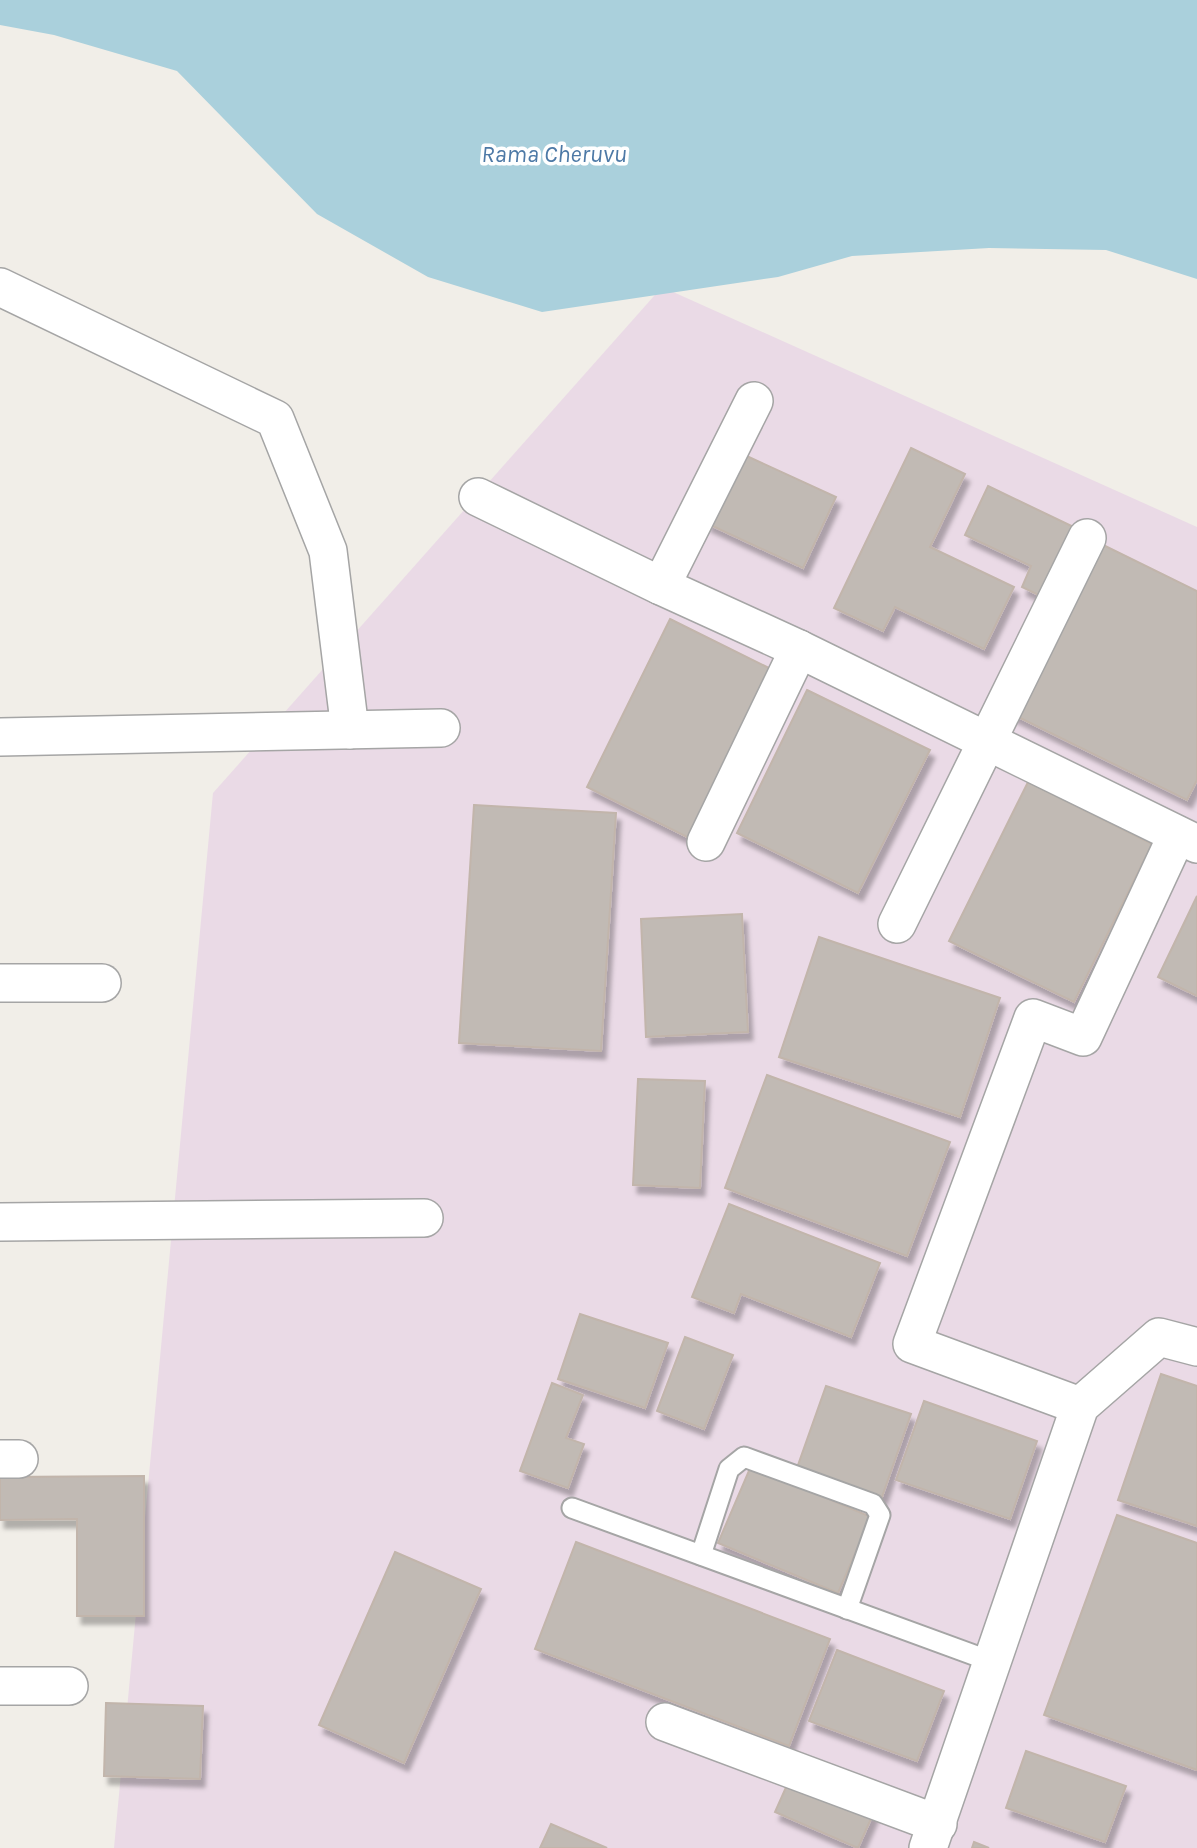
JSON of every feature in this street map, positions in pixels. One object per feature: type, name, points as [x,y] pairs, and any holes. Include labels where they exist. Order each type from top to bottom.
[{"type":"street","points":[[0,287],[275,419],[328,551],[350,730]]},
{"type":"street","points":[[661,586],[754,401]]},
{"type":"street","points":[[478,497],[988,740],[1187,839],[1083,1037],[1033,1018],[912,1344],[1080,1406]]},
{"type":"street","points":[[897,924],[1087,538]]},
{"type":"street","points":[[706,842],[799,649]]},
{"type":"street","points":[[0,737],[441,728]]},
{"type":"street","points":[[0,983],[102,983]]},
{"type":"street","points":[[0,1222],[425,1218]]},
{"type":"street","points":[[665,1722],[933,1836],[1080,1406],[1159,1337],[1197,1347]]},
{"type":"street","points":[[0,1686],[69,1686]]},
{"type":"lane","points":[[701,1555],[729,1469],[744,1457],[873,1504],[880,1515],[847,1609]]},
{"type":"lane","points":[[572,1508],[993,1662]]},
{"type":"shaded area","points":[[662,287],[1197,527],[1197,1848],[114,1848],[213,793]]},
{"type":"water","name":"Rama Cheruvu","points":[[0,0],[1197,0],[1197,279],[1106,250],[989,248],[852,256],[778,277],[542,312],[428,277],[317,214],[177,71],[54,35],[0,25]]},
{"type":"building","points":[[911,448],[965,474],[930,547],[1014,587],[984,649],[895,607],[883,631],[834,608]]},
{"type":"building","points":[[738,452],[836,497],[803,568],[706,523]]},
{"type":"building","points":[[988,486],[1082,531],[1049,600],[1022,587],[1031,566],[965,535]]},
{"type":"building","points":[[1095,541],[1197,591],[1197,780],[1187,800],[1010,713]]},
{"type":"building","points":[[670,619],[773,670],[689,838],[587,787]]},
{"type":"building","points":[[807,690],[930,750],[858,893],[737,833]]},
{"type":"building","points":[[1028,782],[1152,844],[1074,1002],[949,941]]},
{"type":"building","points":[[474,805],[616,813],[601,1051],[459,1043]]},
{"type":"building","points":[[1197,896],[1197,996],[1158,977]]},
{"type":"building","points":[[742,914],[748,1032],[646,1037],[641,919]]},
{"type":"building","points":[[819,937],[1000,998],[960,1117],[779,1057]]},
{"type":"building","points":[[767,1075],[950,1142],[907,1256],[725,1188]]},
{"type":"building","points":[[638,1079],[705,1081],[700,1188],[633,1185]]},
{"type":"building","points":[[729,1204],[880,1263],[851,1337],[741,1294],[734,1313],[692,1297]]},
{"type":"building","points":[[580,1314],[668,1343],[645,1408],[558,1379]]},
{"type":"building","points":[[685,1337],[733,1355],[704,1429],[657,1411]]},
{"type":"building","points":[[1161,1374],[1197,1386],[1197,1526],[1118,1500]]},
{"type":"building","points":[[552,1383],[583,1395],[566,1438],[584,1444],[568,1488],[520,1471]]},
{"type":"building","points":[[826,1386],[911,1414],[882,1497],[797,1468]]},
{"type":"building","points":[[924,1401],[1037,1441],[1010,1519],[896,1480]]},
{"type":"building","points":[[751,1466],[871,1517],[838,1593],[718,1543]]},
{"type":"building","points":[[144,1476],[144,1616],[77,1616],[77,1519],[0,1520],[0,1477]]},
{"type":"building","points":[[1117,1515],[1197,1543],[1197,1770],[1044,1715]]},
{"type":"building","points":[[576,1542],[830,1639],[789,1746],[535,1649]]},
{"type":"building","points":[[395,1552],[481,1589],[404,1763],[319,1725]]},
{"type":"building","points":[[837,1650],[944,1691],[917,1761],[809,1721]]},
{"type":"building","points":[[106,1703],[203,1706],[200,1779],[104,1776]]},
{"type":"building","points":[[1026,1751],[1126,1786],[1105,1842],[1006,1808]]},
{"type":"building","points":[[791,1776],[874,1812],[858,1848],[775,1812]]},
{"type":"building","points":[[551,1824],[607,1848],[540,1848]]},
{"type":"building","points":[[974,1842],[989,1848],[972,1848]]}]
